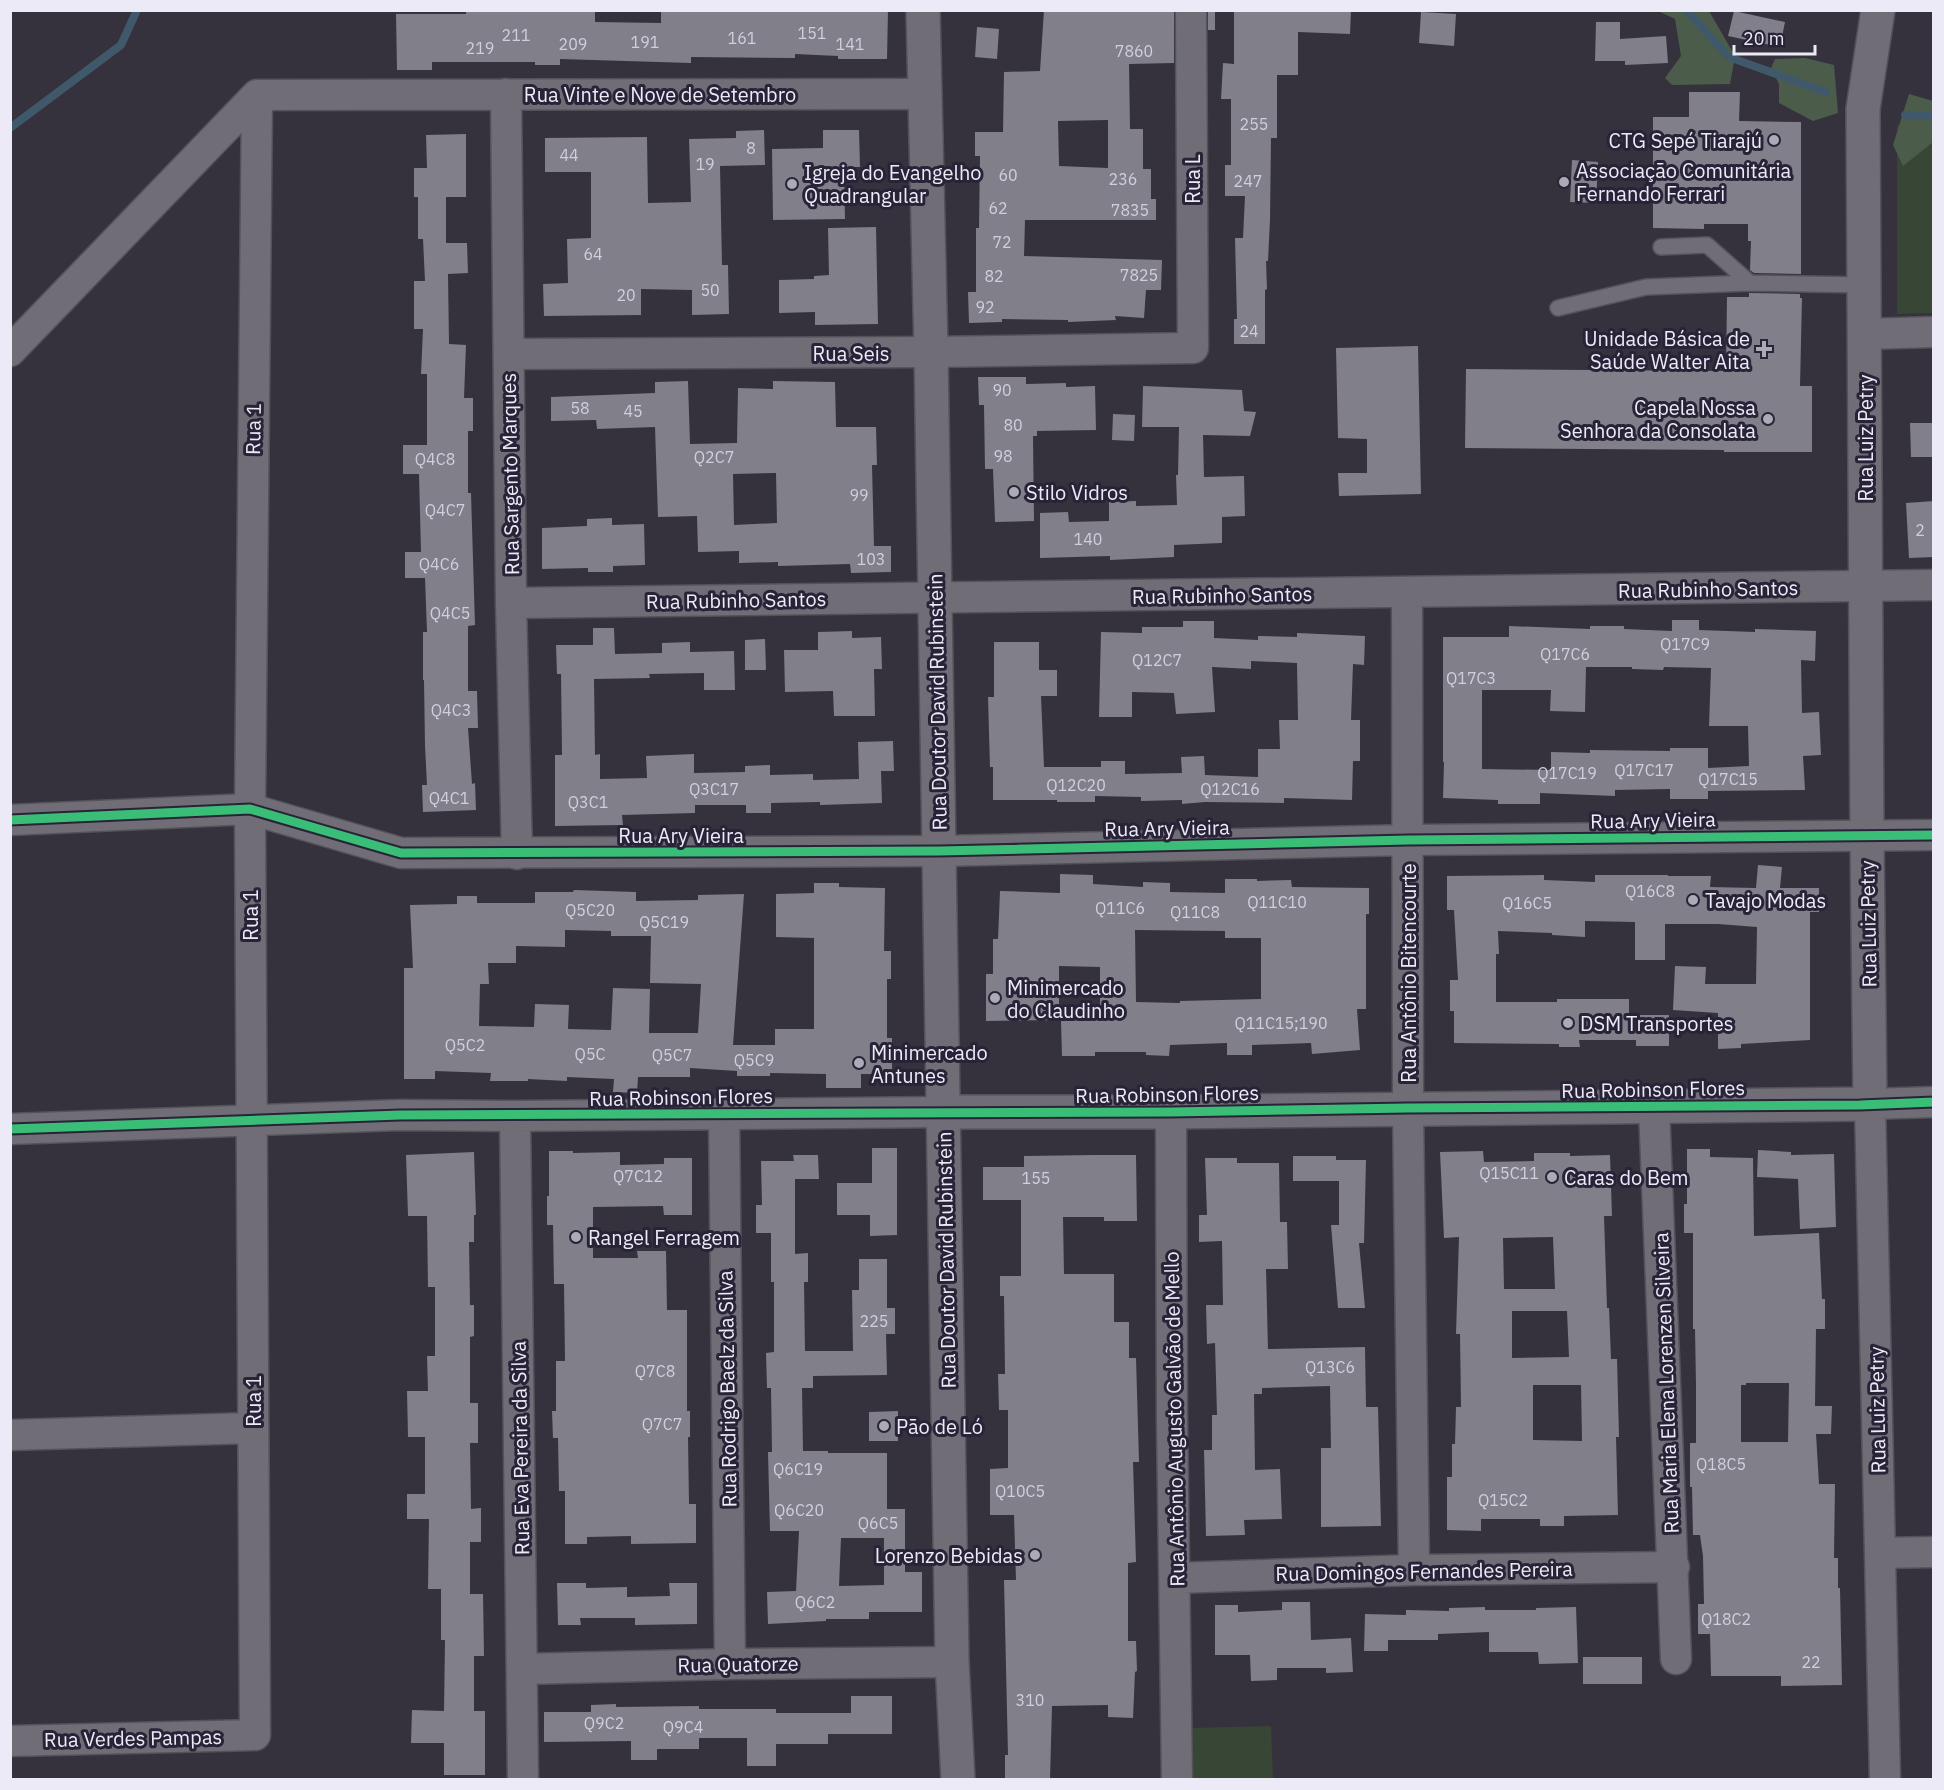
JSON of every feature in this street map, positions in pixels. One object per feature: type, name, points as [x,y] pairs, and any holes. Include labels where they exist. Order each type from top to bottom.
[{"type":"street","name":"Rua Doutor David Rubinstein","points":[[923,10],[940,851],[952,1662],[957,1766]]},
{"type":"street","name":"Rua L","points":[[1191,10],[1193,348]]},
{"type":"street","name":"Rua Luiz Petry","points":[[1878,10],[1863,110],[1870,1104],[1885,1779]]},
{"type":"street","name":"Rua Sargento Marques","points":[[506,94],[511,603],[517,854]]},
{"type":"street","name":"Rua Vinte e Nove de Setembro","points":[[256,95],[924,94]]},
{"type":"street","points":[[10,351],[256,95]]},
{"type":"street","name":"Rua 1","points":[[255,1735],[249,809],[256,95]]},
{"type":"street","points":[[1864,334],[1934,332]]},
{"type":"street","name":"Rua Seis","points":[[509,354],[1193,348]]},
{"type":"street","name":"Rua Rubinho Santos","points":[[511,603],[1934,585]]},
{"type":"street","name":"Rua Antônio Bitencourte","points":[[1407,593],[1408,1108],[1414,1570]]},
{"type":"street","name":"Rua Ary Vieira","points":[[10,820],[249,809],[401,853],[517,854],[940,851],[1408,840],[1934,835]]},
{"type":"street","name":"Rua Robinson Flores","points":[[10,1129],[400,1115],[1171,1112],[1934,1102]]},
{"type":"street","name":"Rua Maria Elena Lorenzen Silveira","points":[[1654,1107],[1676,1659]]},
{"type":"street","name":"Rua Antônio Augusto Galvão de Mello","points":[[1171,1112],[1177,1779]]},
{"type":"street","name":"Rua Rodrigo Baelz da Silva","points":[[724,1114],[730,1664]]},
{"type":"street","name":"Rua Eva Pereira da Silva","points":[[515,1116],[523,1779]]},
{"type":"street","points":[[10,1435],[253,1428]]},
{"type":"street","points":[[1880,1553],[1934,1552]]},
{"type":"street","name":"Rua Domingos Fernandes Pereira","points":[[1175,1578],[1414,1570],[1674,1567]]},
{"type":"street","name":"Rua Quatorze","points":[[523,1669],[952,1662]]},
{"type":"street","name":"Rua Verdes Pampas","points":[[10,1741],[255,1735]]},
{"type":"lane","points":[[1661,247],[1707,245],[1750,283]]},
{"type":"lane","points":[[1558,308],[1646,287],[1750,283],[1864,285]]},
{"type":"green space","points":[[1658,11],[1709,11],[1735,56],[1730,84],[1672,85],[1665,78],[1681,56],[1675,19]]},
{"type":"green space","points":[[1805,58],[1834,65],[1838,113],[1813,121],[1779,103],[1779,84],[1771,68],[1775,59]]},
{"type":"green space","points":[[1909,94],[1933,101],[1933,142],[1903,166],[1893,145]]},
{"type":"green space","points":[[1897,125],[1933,133],[1933,313],[1897,314]]},
{"type":"green space","points":[[1271,1726],[1273,1779],[1193,1779],[1191,1728]]},
{"type":"building","points":[[466,10],[595,10],[595,22],[661,23],[661,10],[888,10],[887,59],[838,59],[838,56],[795,54],[795,58],[691,57],[691,63],[560,59],[560,65],[535,65],[535,62],[432,62],[432,70],[397,70],[396,14],[466,14]]},
{"type":"building","points":[[1044,10],[1174,10],[1174,63],[1129,64],[1130,129],[1143,129],[1143,169],[1151,169],[1151,199],[1156,199],[1156,220],[1025,220],[1024,256],[1162,260],[1161,290],[1146,290],[1144,318],[1115,316],[1116,320],[1068,322],[1068,320],[1002,319],[1002,322],[969,323],[968,292],[976,292],[976,228],[979,228],[980,156],[975,156],[975,132],[1003,132],[1004,72],[1040,71]],"holes":[[[1108,120],[1108,168],[1059,166],[1058,121]]]},
{"type":"building","points":[[1208,10],[1215,10],[1215,30],[1208,30]]},
{"type":"building","points":[[1234,10],[1351,10],[1350,34],[1298,32],[1298,75],[1277,75],[1277,138],[1271,138],[1265,344],[1234,344],[1234,319],[1237,319],[1235,238],[1243,238],[1245,196],[1225,196],[1225,165],[1231,165],[1231,99],[1221,99],[1223,63],[1234,64]]},
{"type":"building","points":[[1734,11],[1785,22],[1780,47],[1728,36]]},
{"type":"building","points":[[1421,12],[1456,14],[1454,46],[1419,43]]},
{"type":"building","points":[[1596,22],[1620,22],[1620,39],[1666,36],[1668,63],[1625,65],[1625,61],[1595,61]]},
{"type":"building","points":[[977,27],[999,29],[997,59],[975,57]]},
{"type":"building","points":[[1689,92],[1740,92],[1739,121],[1801,122],[1801,274],[1754,273],[1750,270],[1751,241],[1748,241],[1748,224],[1704,224],[1704,229],[1653,228],[1653,117],[1689,117]]},
{"type":"building","points":[[764,130],[765,165],[720,166],[722,265],[728,265],[729,314],[692,315],[692,290],[641,289],[641,315],[544,316],[543,284],[568,283],[567,239],[591,238],[591,172],[545,172],[545,138],[647,137],[648,203],[691,202],[689,139],[736,138],[736,131]]},
{"type":"building","points":[[823,130],[859,130],[860,167],[844,167],[845,219],[773,220],[772,149],[823,148]]},
{"type":"building","points":[[466,134],[466,197],[446,197],[446,243],[467,243],[468,273],[448,274],[449,344],[466,345],[464,398],[473,398],[473,431],[468,431],[468,493],[471,493],[475,625],[468,626],[468,691],[477,691],[478,728],[468,728],[476,810],[423,812],[422,785],[427,785],[423,680],[423,632],[427,632],[425,578],[405,578],[405,552],[421,552],[419,474],[403,474],[403,445],[427,445],[427,374],[421,374],[423,329],[414,329],[414,281],[425,281],[423,239],[418,239],[418,197],[414,197],[414,168],[427,168],[426,135]]},
{"type":"building","points":[[1572,160],[1598,162],[1596,203],[1570,202]]},
{"type":"building","points":[[876,227],[878,324],[815,325],[815,312],[779,313],[779,280],[814,279],[814,276],[829,275],[828,228]]},
{"type":"building","points":[[1749,293],[1800,294],[1802,298],[1800,386],[1812,386],[1812,452],[1465,448],[1466,369],[1726,371],[1727,297],[1749,297]]},
{"type":"building","points":[[1418,346],[1421,494],[1339,496],[1338,473],[1367,473],[1367,439],[1338,438],[1336,348]]},
{"type":"building","points":[[978,377],[1026,377],[1026,384],[1066,383],[1066,387],[1095,386],[1096,430],[1037,431],[1037,436],[1033,436],[1034,521],[995,522],[993,469],[985,469],[984,405],[979,405]]},
{"type":"building","points":[[688,381],[690,444],[737,443],[738,388],[773,389],[773,381],[835,382],[836,427],[876,427],[877,465],[872,465],[874,546],[891,546],[891,572],[851,573],[850,564],[778,566],[778,562],[739,563],[739,551],[698,552],[697,516],[658,517],[655,427],[597,429],[596,420],[551,421],[551,397],[655,393],[655,382]],"holes":[[[776,473],[777,523],[734,525],[733,474]]]},
{"type":"building","points":[[1143,386],[1242,390],[1244,411],[1256,412],[1250,436],[1203,435],[1204,477],[1244,476],[1245,516],[1222,517],[1222,543],[1174,545],[1174,557],[1110,560],[1110,556],[1040,558],[1040,513],[1068,512],[1069,522],[1109,521],[1109,502],[1136,501],[1136,506],[1177,505],[1179,427],[1142,427]]},
{"type":"building","points":[[1113,414],[1135,415],[1134,441],[1112,440]]},
{"type":"building","points":[[1910,423],[1934,423],[1934,457],[1911,457]]},
{"type":"building","points":[[1934,501],[1934,557],[1909,558],[1906,503]]},
{"type":"building","points":[[612,518],[612,525],[644,524],[645,565],[613,566],[613,572],[588,572],[588,568],[542,569],[542,528],[587,526],[587,519]]},
{"type":"building","points":[[1672,620],[1699,620],[1699,630],[1816,631],[1815,661],[1801,660],[1802,713],[1819,712],[1821,755],[1803,756],[1805,790],[1708,791],[1708,799],[1670,799],[1670,789],[1615,790],[1615,796],[1540,793],[1540,804],[1498,804],[1498,800],[1443,798],[1443,637],[1509,637],[1509,626],[1590,629],[1590,626],[1624,626],[1624,629],[1672,631]],"holes":[[[1586,667],[1632,667],[1632,669],[1663,670],[1664,667],[1711,668],[1709,726],[1748,726],[1749,766],[1708,768],[1708,748],[1670,748],[1670,751],[1551,752],[1551,770],[1482,769],[1482,690],[1551,690],[1550,711],[1585,712]]]},
{"type":"building","points":[[1183,621],[1214,621],[1214,638],[1258,640],[1258,636],[1297,637],[1297,633],[1365,636],[1364,665],[1353,664],[1351,720],[1360,720],[1360,761],[1353,761],[1352,800],[1284,798],[1284,803],[1182,804],[1182,800],[1141,801],[1141,797],[1095,796],[1095,802],[993,800],[988,697],[994,697],[994,642],[1039,642],[1039,670],[1057,670],[1057,696],[1041,696],[1044,767],[1101,767],[1101,761],[1125,761],[1125,774],[1182,773],[1181,757],[1204,756],[1205,775],[1258,777],[1258,749],[1280,749],[1279,720],[1298,720],[1297,663],[1251,661],[1251,669],[1212,667],[1215,712],[1176,714],[1174,693],[1132,692],[1132,717],[1099,717],[1101,632],[1142,633],[1142,627],[1183,627]]},
{"type":"building","points":[[593,628],[614,628],[615,654],[662,653],[662,643],[690,642],[690,652],[734,651],[735,690],[704,690],[704,673],[649,674],[650,678],[594,679],[595,755],[600,754],[600,779],[647,778],[646,756],[694,754],[694,773],[745,772],[745,766],[770,765],[770,775],[813,774],[813,780],[859,779],[858,742],[893,741],[894,771],[881,771],[882,803],[820,805],[820,802],[771,803],[771,813],[746,813],[746,805],[695,805],[695,813],[622,815],[623,825],[555,826],[555,755],[562,755],[561,674],[557,674],[556,645],[593,645]]},
{"type":"building","points":[[852,631],[852,638],[881,637],[882,669],[874,669],[875,716],[834,716],[833,691],[785,692],[784,650],[818,650],[818,632]]},
{"type":"building","points":[[765,639],[766,670],[745,670],[745,640]]},
{"type":"building","points":[[1758,865],[1782,867],[1780,888],[1819,888],[1819,912],[1810,912],[1810,1040],[1741,1044],[1741,1048],[1718,1049],[1718,1013],[1673,1010],[1675,966],[1706,967],[1705,984],[1756,984],[1757,927],[1665,924],[1665,960],[1635,960],[1635,922],[1585,921],[1585,937],[1498,931],[1496,1002],[1629,999],[1629,1015],[1669,1015],[1669,1046],[1636,1046],[1636,1040],[1579,1040],[1580,1047],[1559,1047],[1559,1044],[1454,1043],[1454,1011],[1450,1011],[1450,980],[1458,980],[1454,910],[1447,910],[1447,876],[1544,875],[1544,880],[1595,882],[1595,875],[1711,876],[1710,887],[1756,888]]},
{"type":"building","points":[[1060,874],[1093,875],[1093,884],[1143,887],[1143,882],[1170,883],[1170,892],[1225,893],[1225,879],[1291,880],[1292,887],[1369,888],[1369,914],[1366,914],[1366,1009],[1357,1009],[1360,1050],[1312,1054],[1311,1043],[1252,1045],[1252,1055],[1227,1055],[1227,1043],[1170,1045],[1169,1056],[1146,1055],[1146,1052],[1095,1052],[1095,1056],[1062,1056],[1061,1021],[1100,1020],[1100,967],[1059,966],[1059,1020],[986,1021],[986,974],[993,974],[993,939],[998,939],[1000,891],[1060,893]],"holes":[[[1135,930],[1225,931],[1225,938],[1261,938],[1261,999],[1180,1001],[1180,1003],[1136,1002]]]},
{"type":"building","points":[[814,883],[839,883],[839,887],[885,888],[884,951],[891,951],[891,979],[887,979],[887,1038],[892,1038],[892,1074],[861,1074],[861,1088],[826,1088],[826,1074],[770,1073],[770,1076],[737,1076],[737,1071],[690,1068],[690,1077],[638,1077],[637,1093],[613,1092],[614,1079],[567,1077],[567,1081],[528,1079],[528,1081],[490,1081],[491,1073],[435,1071],[435,1079],[404,1079],[404,968],[413,968],[410,905],[457,904],[457,896],[477,896],[477,903],[535,903],[535,892],[573,892],[574,890],[636,892],[636,901],[698,900],[698,895],[744,894],[733,1045],[775,1045],[775,1029],[814,1029],[814,938],[776,937],[776,894],[814,893]],"holes":[[[565,930],[611,931],[611,936],[651,936],[650,983],[701,984],[698,1033],[649,1033],[650,989],[613,988],[611,1030],[568,1029],[569,1005],[535,1004],[534,1027],[479,1026],[480,984],[489,984],[488,963],[516,963],[516,946],[565,947]]]},
{"type":"building","points":[[872,1148],[897,1148],[897,1235],[870,1236],[870,1215],[837,1215],[837,1183],[872,1183]]},
{"type":"building","points":[[1687,1149],[1710,1149],[1710,1157],[1753,1158],[1754,1236],[1819,1233],[1822,1299],[1825,1299],[1825,1329],[1816,1329],[1815,1406],[1832,1406],[1831,1434],[1816,1434],[1819,1484],[1835,1484],[1834,1558],[1838,1558],[1838,1588],[1840,1588],[1842,1685],[1781,1686],[1781,1676],[1711,1676],[1710,1634],[1698,1634],[1698,1604],[1704,1604],[1703,1556],[1700,1535],[1693,1535],[1692,1487],[1690,1487],[1690,1443],[1696,1443],[1696,1385],[1695,1329],[1693,1329],[1693,1233],[1684,1233],[1684,1204],[1687,1204]],"holes":[[[1789,1383],[1788,1442],[1741,1442],[1741,1385]]]},
{"type":"building","points":[[1758,1150],[1791,1152],[1791,1155],[1834,1154],[1836,1227],[1800,1229],[1798,1179],[1757,1177]]},
{"type":"building","points":[[549,1151],[620,1152],[620,1165],[664,1164],[664,1158],[692,1158],[692,1215],[664,1215],[663,1206],[593,1207],[593,1258],[638,1258],[637,1251],[666,1251],[667,1310],[687,1310],[687,1411],[690,1411],[689,1504],[696,1504],[696,1543],[631,1544],[631,1536],[587,1537],[587,1544],[565,1544],[565,1491],[559,1491],[558,1438],[553,1438],[552,1411],[556,1411],[556,1361],[565,1361],[564,1284],[554,1284],[553,1225],[547,1225]]},
{"type":"building","points":[[1483,1151],[1484,1162],[1534,1161],[1534,1153],[1570,1153],[1570,1156],[1610,1155],[1612,1216],[1604,1216],[1611,1359],[1617,1359],[1618,1515],[1564,1516],[1564,1526],[1540,1526],[1540,1519],[1481,1519],[1481,1531],[1447,1530],[1447,1477],[1452,1477],[1452,1444],[1455,1444],[1456,1407],[1461,1407],[1460,1334],[1456,1334],[1459,1237],[1444,1238],[1440,1152]],"holes":[[[1553,1237],[1555,1289],[1504,1289],[1503,1238]],[[1512,1311],[1567,1311],[1569,1357],[1512,1358]],[[1533,1385],[1581,1385],[1582,1441],[1533,1440]]]},
{"type":"building","points":[[474,1152],[476,1215],[474,1215],[474,1242],[469,1242],[470,1305],[474,1305],[474,1336],[470,1337],[470,1403],[478,1403],[478,1443],[470,1443],[471,1509],[481,1508],[481,1542],[470,1542],[470,1594],[483,1594],[484,1656],[474,1656],[474,1711],[485,1711],[485,1775],[444,1775],[444,1743],[411,1743],[412,1710],[444,1711],[445,1640],[441,1640],[441,1589],[428,1589],[429,1519],[407,1519],[407,1494],[425,1494],[425,1437],[408,1437],[407,1391],[428,1391],[427,1356],[435,1356],[435,1287],[428,1287],[427,1216],[408,1216],[406,1155]]},
{"type":"building","points":[[793,1155],[818,1155],[819,1179],[795,1179],[795,1254],[808,1253],[808,1282],[804,1282],[805,1351],[853,1351],[852,1290],[859,1290],[859,1259],[887,1259],[887,1308],[895,1308],[895,1334],[886,1334],[887,1375],[813,1376],[813,1388],[802,1388],[803,1451],[887,1453],[887,1509],[905,1509],[905,1572],[922,1572],[922,1612],[869,1612],[869,1619],[826,1619],[826,1621],[768,1624],[767,1592],[796,1591],[799,1531],[770,1531],[768,1452],[772,1452],[771,1388],[767,1388],[766,1353],[774,1352],[774,1282],[771,1282],[771,1233],[756,1233],[756,1205],[762,1205],[761,1161],[794,1161]],"holes":[[[841,1538],[884,1538],[884,1585],[839,1586]]]},
{"type":"building","points":[[1136,1155],[1137,1221],[1104,1221],[1104,1217],[1063,1217],[1064,1274],[1114,1274],[1114,1322],[1129,1322],[1129,1358],[1136,1358],[1139,1462],[1133,1462],[1136,1562],[1128,1563],[1128,1641],[1136,1641],[1137,1671],[1135,1672],[1133,1718],[1108,1717],[1108,1705],[1052,1706],[1050,1779],[1005,1779],[1005,1755],[1008,1755],[1004,1580],[1016,1580],[1014,1515],[990,1515],[990,1469],[1008,1468],[1008,1410],[999,1410],[998,1374],[1005,1374],[1004,1296],[1000,1296],[1000,1276],[1021,1276],[1021,1200],[983,1200],[983,1167],[1024,1167],[1024,1156]]},
{"type":"building","points":[[1293,1156],[1336,1156],[1336,1160],[1366,1160],[1364,1243],[1359,1243],[1365,1308],[1338,1308],[1331,1225],[1339,1225],[1339,1181],[1293,1181]]},
{"type":"building","points":[[1205,1158],[1237,1158],[1237,1163],[1279,1163],[1280,1222],[1287,1222],[1288,1269],[1266,1269],[1268,1349],[1365,1347],[1366,1407],[1378,1407],[1381,1526],[1321,1527],[1321,1448],[1331,1448],[1330,1386],[1262,1388],[1262,1394],[1254,1394],[1255,1470],[1280,1469],[1282,1519],[1244,1520],[1245,1535],[1206,1536],[1204,1450],[1212,1450],[1212,1415],[1217,1415],[1215,1343],[1207,1344],[1206,1305],[1223,1305],[1222,1241],[1199,1242],[1199,1215],[1207,1215]]},
{"type":"building","name":"Pão de Ló","points":[[898,1411],[898,1441],[869,1441],[869,1412]]},
{"type":"building","points":[[557,1583],[586,1583],[586,1588],[627,1587],[627,1597],[670,1596],[669,1583],[697,1583],[697,1624],[635,1625],[635,1618],[580,1618],[581,1625],[558,1625]]},
{"type":"building","points":[[1282,1602],[1310,1602],[1311,1640],[1351,1638],[1353,1672],[1326,1673],[1326,1668],[1277,1668],[1277,1680],[1251,1681],[1250,1655],[1215,1655],[1215,1605],[1238,1605],[1238,1612],[1282,1610]]},
{"type":"building","points":[[1485,1607],[1485,1610],[1536,1610],[1536,1608],[1576,1607],[1578,1663],[1539,1664],[1538,1652],[1489,1652],[1489,1632],[1438,1634],[1438,1640],[1388,1640],[1388,1651],[1364,1651],[1365,1614],[1406,1615],[1406,1610],[1449,1611],[1449,1608]]},
{"type":"building","points":[[1583,1657],[1642,1657],[1642,1684],[1583,1684]]},
{"type":"building","points":[[851,1696],[892,1696],[892,1734],[828,1734],[828,1744],[776,1744],[776,1766],[747,1766],[747,1738],[699,1738],[699,1749],[657,1749],[657,1760],[631,1760],[631,1741],[544,1742],[544,1712],[591,1712],[591,1705],[616,1704],[616,1707],[699,1706],[699,1709],[776,1709],[776,1713],[851,1713]]},
{"type":"waterway","points":[[10,128],[121,45],[137,10]]},
{"type":"waterway","points":[[1686,10],[1729,57],[1826,92]]},
{"type":"waterway","points":[[1905,115],[1934,116]]},
{"type":"cycle path","points":[[10,820],[250,809],[401,853],[940,851],[1408,840],[1934,835]]},
{"type":"cycle path","points":[[10,1129],[400,1115],[1171,1112],[1860,1105],[1934,1102]]},
{"type":"place","name":"CTG Sepé Tiarajú","points":[[1774,140]]},
{"type":"place","name":"Associação Comunitária Fernando Ferrari","points":[[1564,182]]},
{"type":"place","name":"Igreja do Evangelho Quadrangular","points":[[792,184]]},
{"type":"place","name":"Unidade Básica de Saúde Walter Aita","points":[[1764,349]]},
{"type":"place","name":"Capela Nossa Senhora da Consolata","points":[[1768,419]]},
{"type":"place","name":"Stilo Vidros","points":[[1014,492]]},
{"type":"place","name":"Tavajo Modas","points":[[1693,900]]},
{"type":"place","name":"Minimercado do Claudinho","points":[[995,998]]},
{"type":"place","name":"DSM Transportes","points":[[1568,1023]]},
{"type":"place","name":"Minimercado Antunes","points":[[859,1063]]},
{"type":"place","name":"Caras do Bem","points":[[1552,1177]]},
{"type":"place","name":"Rangel Ferragem","points":[[576,1237]]},
{"type":"place","name":"Pão de Ló","points":[[884,1426]]},
{"type":"place","name":"Lorenzo Bebidas","points":[[1035,1555]]}]
